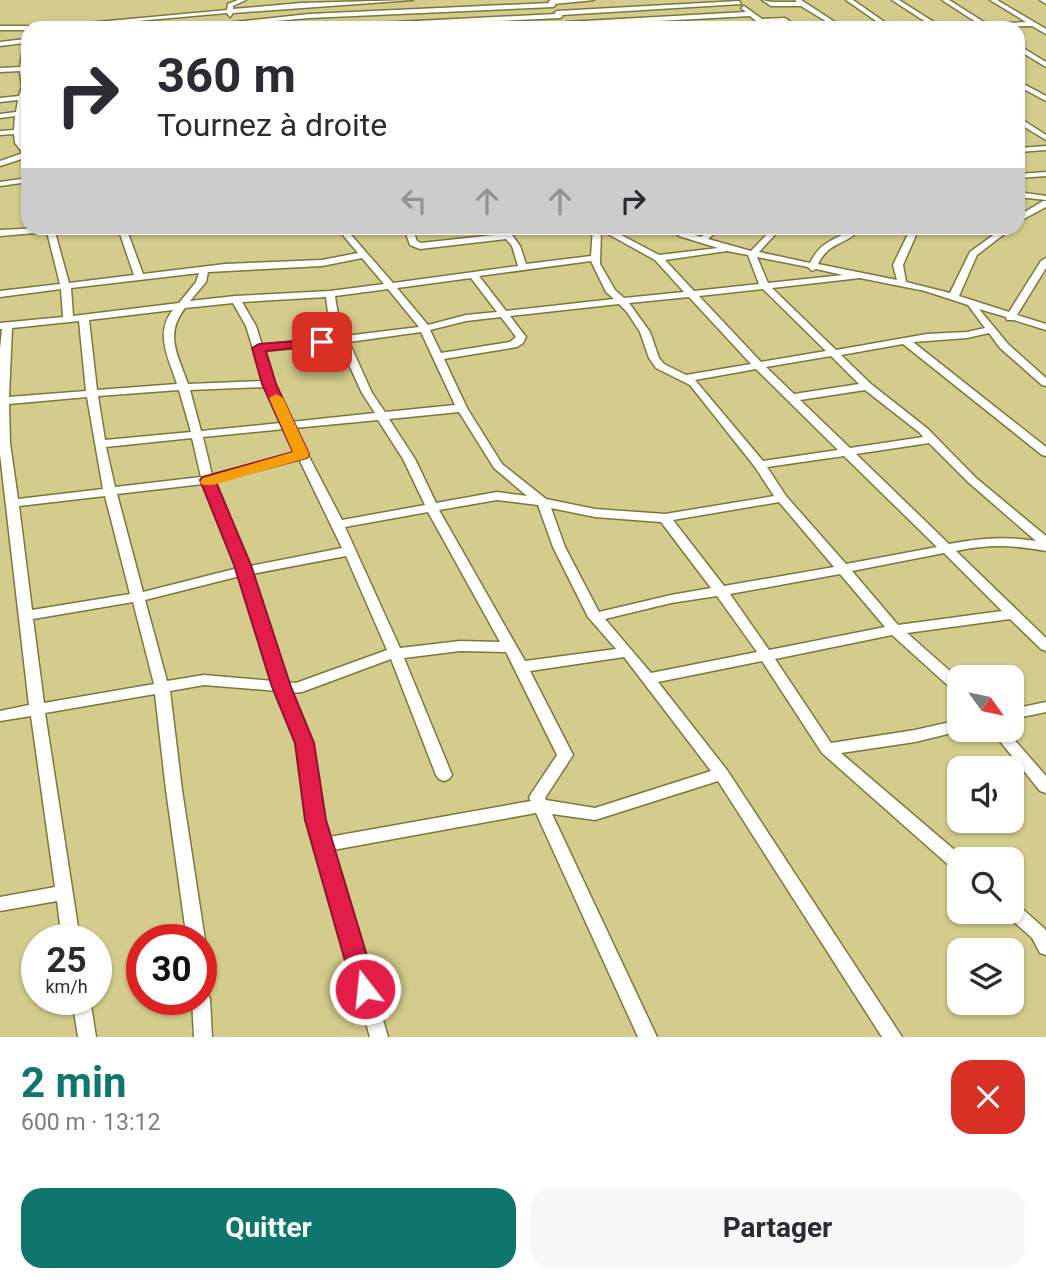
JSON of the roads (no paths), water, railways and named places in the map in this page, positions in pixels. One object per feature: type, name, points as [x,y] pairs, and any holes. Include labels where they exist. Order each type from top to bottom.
[{"type":"street","points":[[228,21],[230,5],[243,0]]},
{"type":"street","points":[[166,21],[333,2],[410,0]]},
{"type":"street","points":[[289,21],[334,15],[591,0]]},
{"type":"street","points":[[602,0],[617,21],[750,14]]},
{"type":"street","points":[[765,0],[771,4],[800,2],[813,13],[832,21]]},
{"type":"street","points":[[849,0],[880,21]]},
{"type":"street","points":[[895,0],[929,21]]},
{"type":"street","points":[[945,0],[977,21]]},
{"type":"street","points":[[993,0],[1046,32]]},
{"type":"street","points":[[493,21],[738,1],[760,21],[788,21]]},
{"type":"street","points":[[333,2],[336,21]]},
{"type":"street","points":[[444,2],[453,21]]},
{"type":"street","points":[[551,2],[563,21]]},
{"type":"street","points":[[261,9],[265,21]]},
{"type":"street","points":[[1025,24],[1046,21]]},
{"type":"street","points":[[0,27],[21,28]]},
{"type":"street","points":[[0,44],[21,41]]},
{"type":"street","points":[[1040,58],[1046,65]]},
{"type":"street","points":[[0,70],[21,68]]},
{"type":"street","points":[[1025,86],[1042,93],[1046,99]]},
{"type":"street","points":[[0,100],[21,97]]},
{"type":"street","points":[[0,116],[21,113]]},
{"type":"street","points":[[21,116],[17,121],[21,145]]},
{"type":"street","points":[[1025,124],[1046,138]]},
{"type":"street","points":[[0,133],[21,131]]},
{"type":"street","points":[[1025,150],[1046,148]]},
{"type":"street","points":[[0,164],[21,156]]},
{"type":"street","points":[[1025,176],[1046,174]]},
{"type":"street","points":[[0,184],[21,181]]},
{"type":"street","points":[[1025,197],[1045,205]]},
{"type":"street","points":[[1025,216],[1045,205]]},
{"type":"street","points":[[0,233],[21,231]]},
{"type":"street","points":[[52,235],[66,288],[68,320]]},
{"type":"street","points":[[125,235],[140,278]]},
{"type":"street","points":[[346,235],[426,328],[462,408],[498,466],[543,503],[559,547],[595,617],[627,652],[722,774],[893,1037]]},
{"type":"street","points":[[411,235],[414,243],[420,246],[488,235]]},
{"type":"street","points":[[508,235],[516,246],[523,268]]},
{"type":"street","points":[[596,235],[594,258],[611,292],[631,310],[645,332],[654,358],[660,366],[686,378],[699,389],[760,465],[782,498],[895,630],[947,676]]},
{"type":"street","points":[[616,235],[658,258],[759,366],[945,551],[1046,646]]},
{"type":"street","points":[[685,235],[752,255],[902,284],[1046,327]]},
{"type":"street","points":[[701,241],[708,235]]},
{"type":"street","points":[[752,255],[771,235]]},
{"type":"street","points":[[812,268],[817,254],[826,244],[848,235]]},
{"type":"street","points":[[902,284],[898,265],[912,235]]},
{"type":"street","points":[[953,298],[973,254],[999,235]]},
{"type":"street","points":[[658,258],[730,249]]},
{"type":"street","points":[[0,294],[254,265],[322,263],[362,255]]},
{"type":"street","points":[[752,255],[765,286],[867,386],[931,439],[972,480],[1046,545]]},
{"type":"street","points":[[69,924],[37,709],[4,443],[4,326],[235,299],[330,295],[594,258]]},
{"type":"street","points":[[1010,318],[1046,261]]},
{"type":"street","points":[[204,271],[201,282],[171,319],[167,338],[192,413],[207,480],[244,571],[282,687],[304,743],[316,820],[379,1037]]},
{"type":"street","points":[[438,357],[513,345],[521,337],[474,276]]},
{"type":"street","points":[[259,348],[343,341],[426,328],[449,320],[505,313],[857,276]]},
{"type":"street","points":[[330,295],[335,328],[521,667],[565,755],[537,798],[648,1037]]},
{"type":"street","points":[[235,299],[251,326],[269,384],[287,425],[338,524],[396,654],[444,775]]},
{"type":"street","points":[[970,304],[1004,346],[1046,383]]},
{"type":"street","points":[[84,318],[100,444],[162,688],[194,924]]},
{"type":"street","points":[[686,378],[927,337],[967,335],[990,330]]},
{"type":"street","points":[[906,342],[1046,453]]},
{"type":"street","points":[[4,401],[183,387],[269,384]]},
{"type":"street","points":[[791,398],[867,386]]},
{"type":"street","points":[[100,444],[462,408]]},
{"type":"street","points":[[760,465],[931,439]]},
{"type":"street","points":[[13,502],[207,480],[302,454]]},
{"type":"street","points":[[338,524],[497,496],[516,496],[595,513],[665,518],[782,498]]},
{"type":"street","points":[[665,518],[767,656],[827,749],[947,854]]},
{"type":"street","points":[[595,617],[671,599],[995,541],[1046,545]]},
{"type":"street","points":[[26,616],[139,597],[244,571],[349,551]]},
{"type":"street","points":[[648,679],[895,630],[1014,614]]},
{"type":"street","points":[[0,716],[204,680],[297,688],[396,654],[460,646],[508,647]]},
{"type":"street","points":[[521,667],[627,652]]},
{"type":"street","points":[[1024,712],[1046,707]]},
{"type":"street","points":[[827,749],[947,729]]},
{"type":"street","points":[[1008,742],[1046,787]]},
{"type":"street","points":[[323,845],[541,806],[595,814],[722,774]]},
{"type":"street","points":[[0,904],[64,893]]},
{"type":"street","points":[[1024,921],[1038,933],[1046,947]]},
{"type":"street","points":[[84,1015],[88,1037]]},
{"type":"street","points":[[202,1015],[203,1037]]}]
